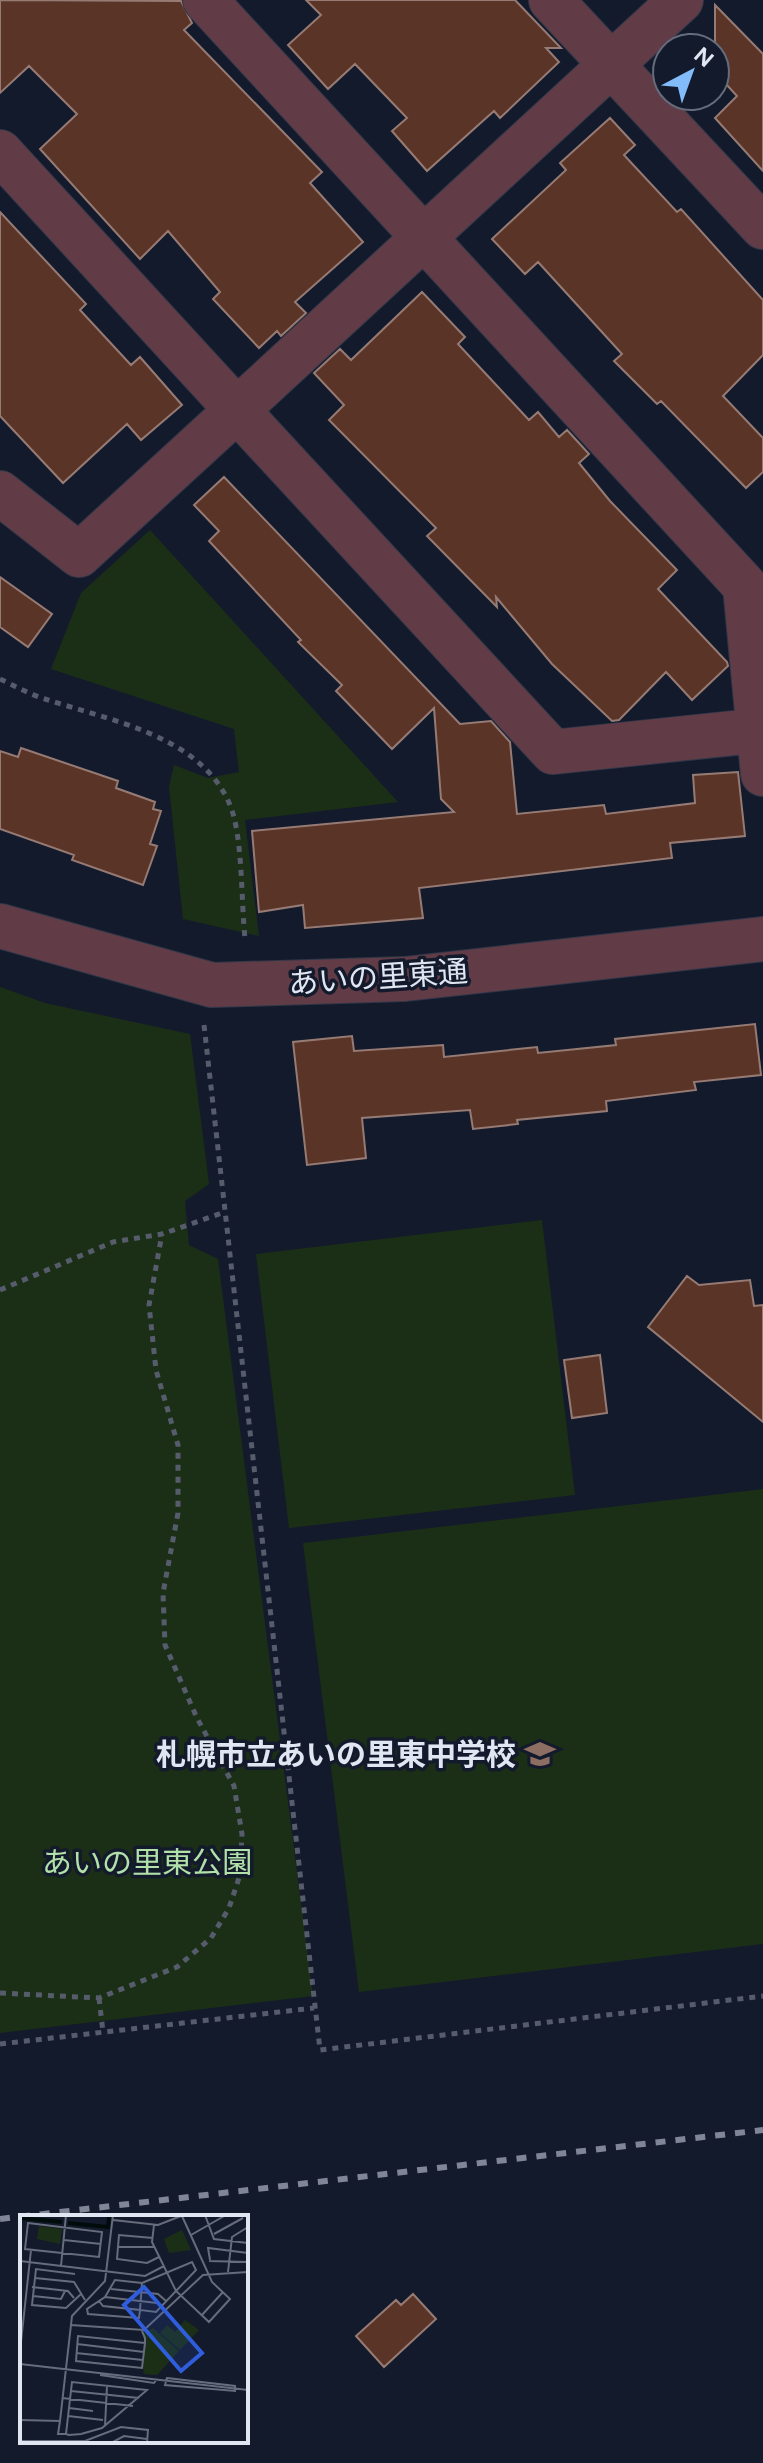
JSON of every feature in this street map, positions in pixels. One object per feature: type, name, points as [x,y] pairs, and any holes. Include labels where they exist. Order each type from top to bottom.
[{"type":"street","points":[[205,0],[745,586],[763,774]]},
{"type":"street","points":[[551,0],[763,227]]},
{"type":"street","points":[[0,493],[79,555],[681,0]]},
{"type":"street","points":[[0,152],[553,752],[760,730]]},
{"type":"street","name":"あいの里東通","points":[[0,926],[212,985],[405,979],[763,939]]},
{"type":"path","points":[[0,679],[42,699],[114,719],[172,746],[206,769],[230,804],[238,835],[245,938]]},
{"type":"path","points":[[204,1024],[320,2050],[763,1996]]},
{"type":"path","points":[[0,1290],[113,1242],[162,1234],[225,1212]]},
{"type":"path","points":[[0,1993],[99,1998],[177,1967],[211,1938],[229,1908],[240,1875],[242,1834],[234,1786],[197,1718],[165,1645],[163,1593],[178,1513],[178,1445],[156,1370],[149,1305],[162,1234]]},
{"type":"path","points":[[99,1998],[103,2032]]},
{"type":"path","points":[[0,2044],[314,2008]]},
{"type":"green space","points":[[150,530],[398,802],[245,820],[259,936],[183,919],[169,787],[174,765],[208,778],[239,772],[234,729],[51,669],[81,593]]},
{"type":"green space","name":"あいの里東公園","points":[[0,987],[45,1003],[190,1034],[209,1184],[185,1201],[189,1245],[218,1259],[313,1996],[0,2033]]},
{"type":"green space","points":[[542,1220],[575,1495],[289,1528],[256,1254]]},
{"type":"green space","points":[[763,1489],[763,1944],[359,1992],[303,1543]]},
{"type":"building","points":[[0,0],[181,1],[192,23],[184,30],[322,172],[310,183],[363,242],[295,302],[306,313],[281,336],[277,331],[259,348],[213,299],[220,292],[168,231],[140,259],[40,149],[77,114],[29,66],[0,93]]},
{"type":"building","points":[[306,0],[515,0],[561,48],[546,48],[559,62],[500,118],[494,111],[427,171],[392,131],[407,118],[355,64],[328,89],[288,45],[321,15]]},
{"type":"building","points":[[715,5],[763,54],[763,171],[715,118],[721,112],[731,112],[731,102],[737,96],[731,89],[731,32],[715,32]]},
{"type":"building","points":[[610,118],[635,145],[624,155],[677,212],[681,209],[763,300],[763,355],[723,396],[763,438],[763,472],[746,488],[661,401],[657,404],[614,361],[622,354],[538,262],[525,274],[492,239],[566,170],[560,163]]},
{"type":"building","points":[[0,212],[86,304],[80,310],[131,365],[140,357],[182,405],[141,440],[127,424],[63,483],[0,416]]},
{"type":"building","points":[[422,292],[465,337],[458,344],[529,420],[538,412],[559,437],[567,430],[589,454],[579,463],[610,501],[677,570],[658,589],[728,666],[692,700],[666,672],[619,720],[612,721],[552,664],[496,597],[497,607],[427,536],[436,528],[329,420],[344,405],[314,373],[340,349],[351,360]]},
{"type":"building","points":[[224,477],[460,724],[491,721],[510,742],[517,814],[604,805],[606,814],[695,803],[693,775],[738,772],[745,836],[670,843],[672,858],[419,888],[423,918],[305,928],[303,905],[259,912],[252,831],[454,812],[441,799],[434,708],[392,749],[336,691],[342,685],[298,642],[301,640],[209,541],[219,531],[194,505]]},
{"type":"building","points":[[0,577],[52,614],[28,647],[0,627]]},
{"type":"building","points":[[21,748],[118,781],[116,788],[155,802],[153,809],[161,811],[150,844],[157,846],[143,885],[72,860],[74,855],[0,829],[0,751],[18,757]]},
{"type":"building","points":[[755,1024],[761,1075],[694,1082],[696,1090],[606,1101],[607,1111],[517,1120],[518,1124],[473,1129],[470,1110],[362,1118],[366,1158],[307,1165],[293,1042],[352,1036],[354,1051],[443,1045],[444,1057],[537,1047],[538,1053],[616,1045],[615,1039]]},
{"type":"building","points":[[687,1276],[699,1285],[750,1280],[754,1306],[763,1305],[763,1422],[648,1327]]},
{"type":"building","points":[[600,1355],[607,1413],[572,1418],[564,1360]]},
{"type":"building","points":[[413,2294],[436,2319],[384,2367],[356,2336],[396,2300],[401,2305]]},
{"type":"railway","points":[[34,2215],[763,2130]]},
{"type":"railway","points":[[0,2219],[20,2217]]},
{"type":"place","name":"札幌市立あいの里東中学校","points":[[540,1754]]}]
